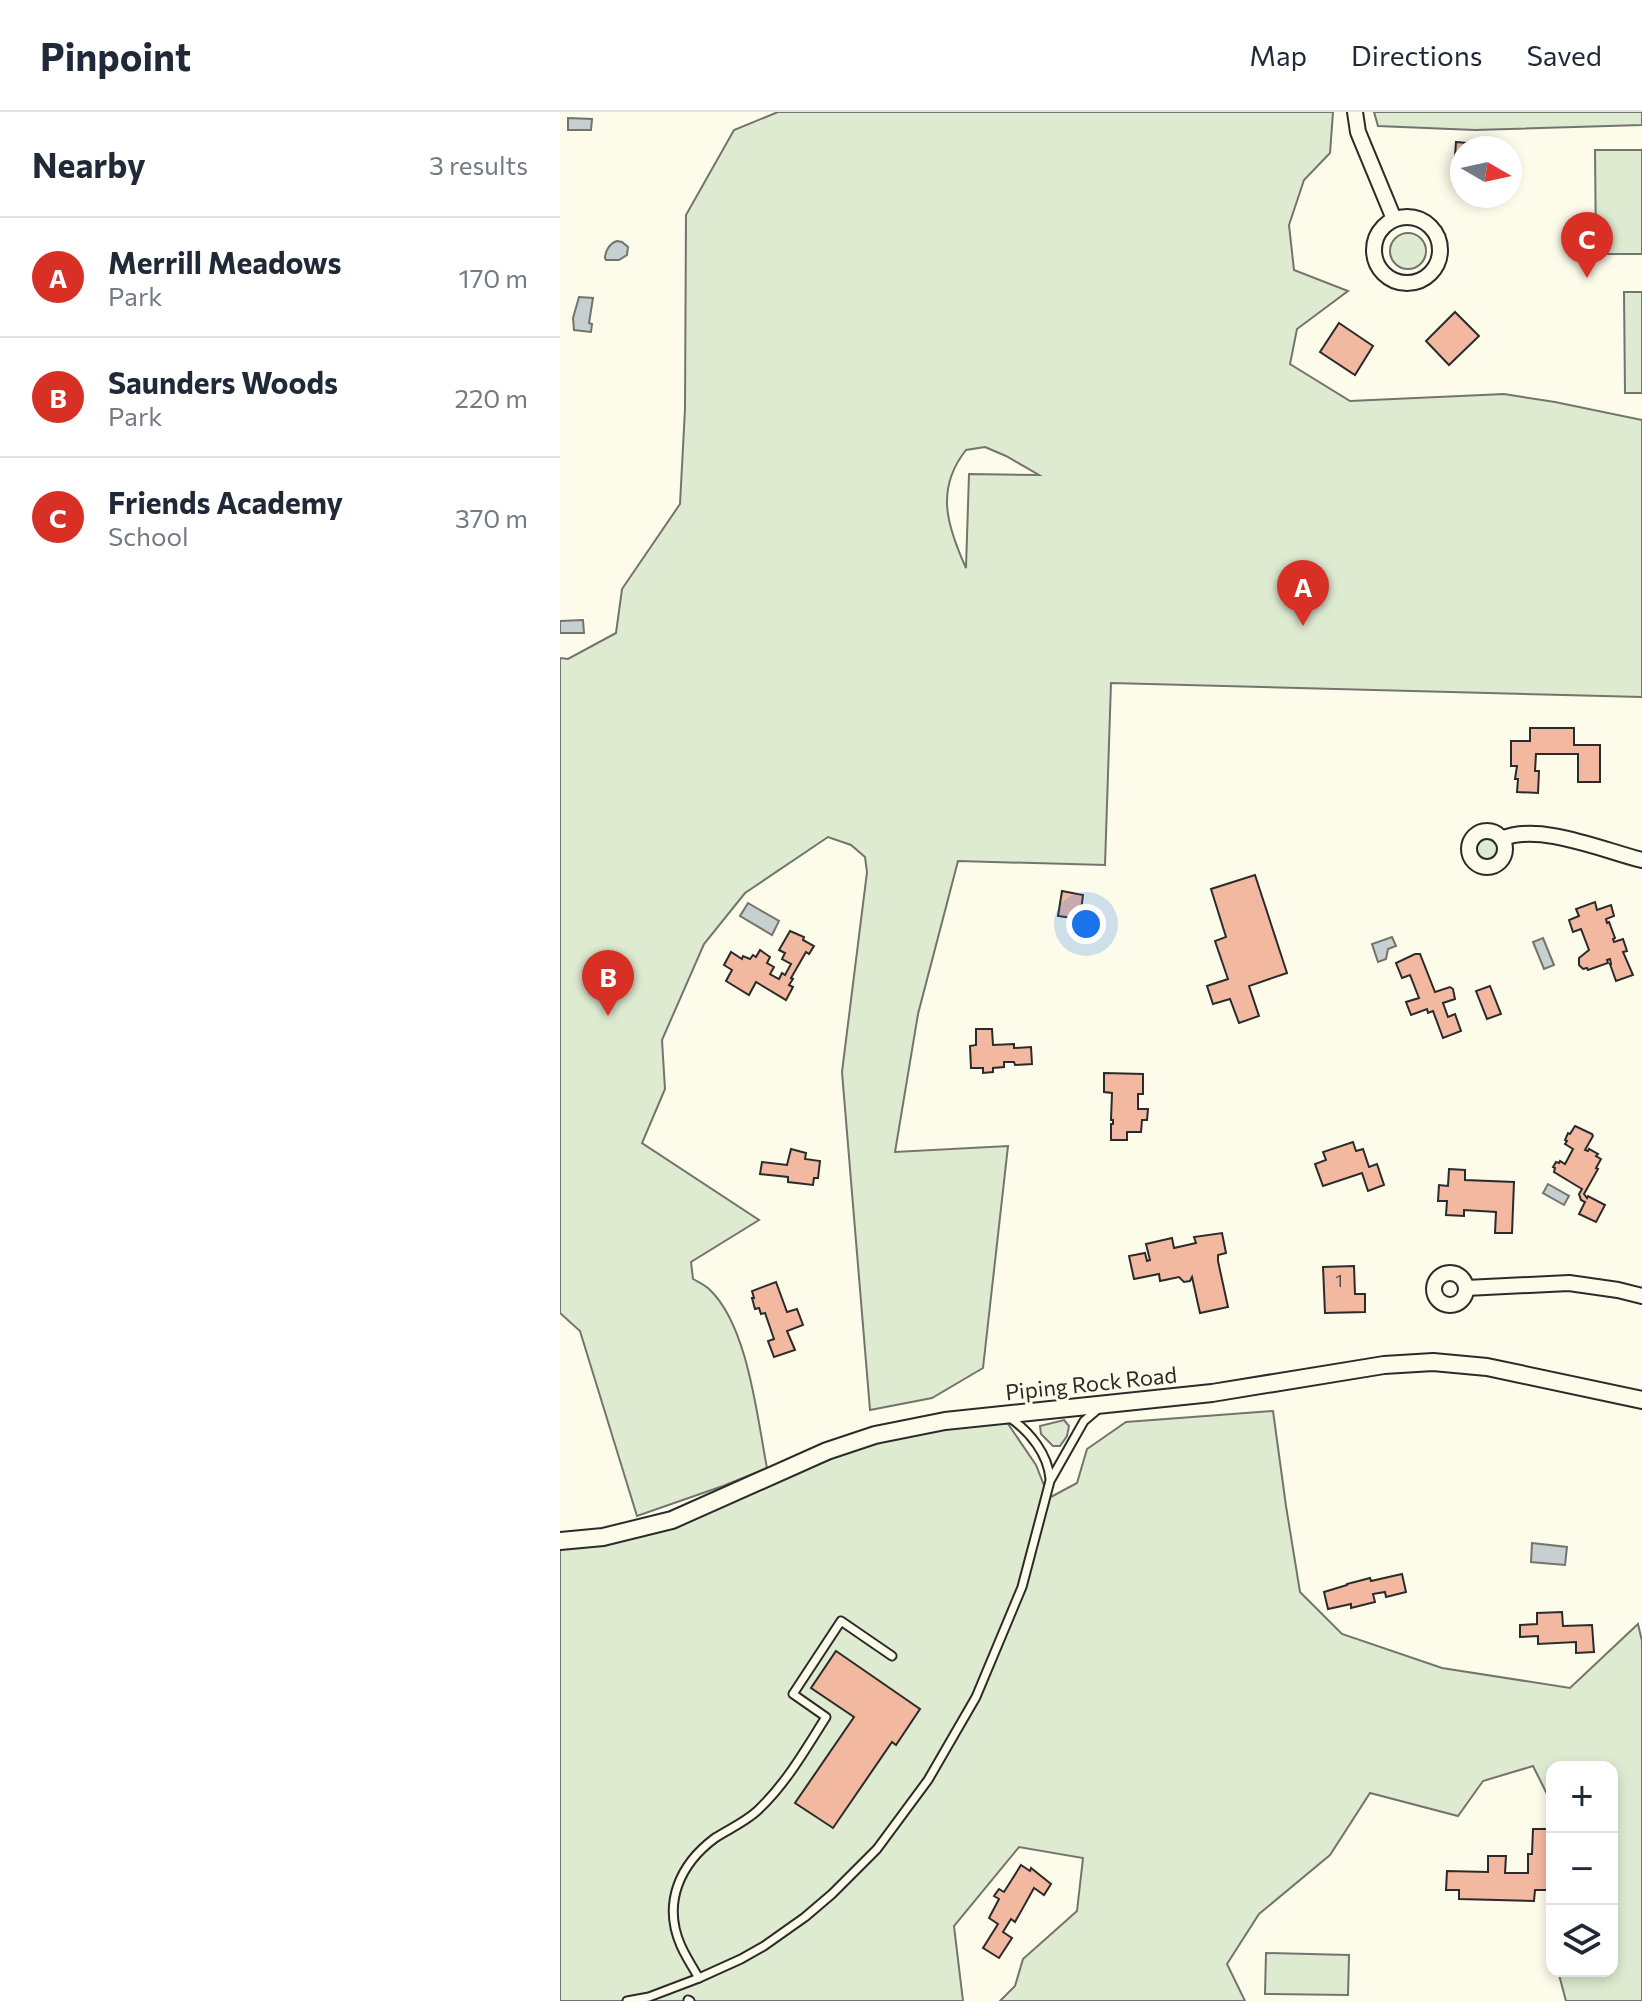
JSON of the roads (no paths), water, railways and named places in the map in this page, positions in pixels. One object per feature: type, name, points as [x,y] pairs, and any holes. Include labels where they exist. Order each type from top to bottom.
[{"type":"street","points":[[1355,112],[1358,132],[1394,219]]},
{"type":"street","points":[[1411,217],[1421,220],[1436,235],[1440,246],[1439,257],[1435,267],[1419,281],[1397,282],[1380,269],[1375,260],[1376,238],[1394,219],[1411,217]]},
{"type":"street","points":[[1502,839],[1536,834],[1574,840],[1642,860]]},
{"type":"street","points":[[1466,1288],[1569,1283],[1642,1296]]},
{"type":"street","name":"Piping Rock Road","points":[[560,1541],[603,1537],[672,1520],[827,1451],[875,1435],[945,1421],[1212,1393],[1384,1365],[1433,1362],[1487,1367],[1642,1400]]},
{"type":"lane","points":[[627,2001],[649,1997],[699,1978],[764,1946],[832,1894],[877,1849],[928,1780],[976,1697],[1022,1587],[1050,1481],[1084,1421],[1105,1404]]},
{"type":"lane","points":[[1005,1414],[1029,1434],[1046,1459],[1050,1481]]},
{"type":"lane","points":[[699,1978],[680,1945],[674,1925],[674,1901],[679,1879],[692,1859],[714,1839],[753,1814],[776,1791],[826,1717],[793,1694],[841,1621],[892,1656]]},
{"type":"place","name":"Friends Academy","points":[[1587,278]]},
{"type":"place","name":"Merrill Meadows","points":[[1303,626]]},
{"type":"place","name":"Saunders Woods","points":[[608,1016]]}]
